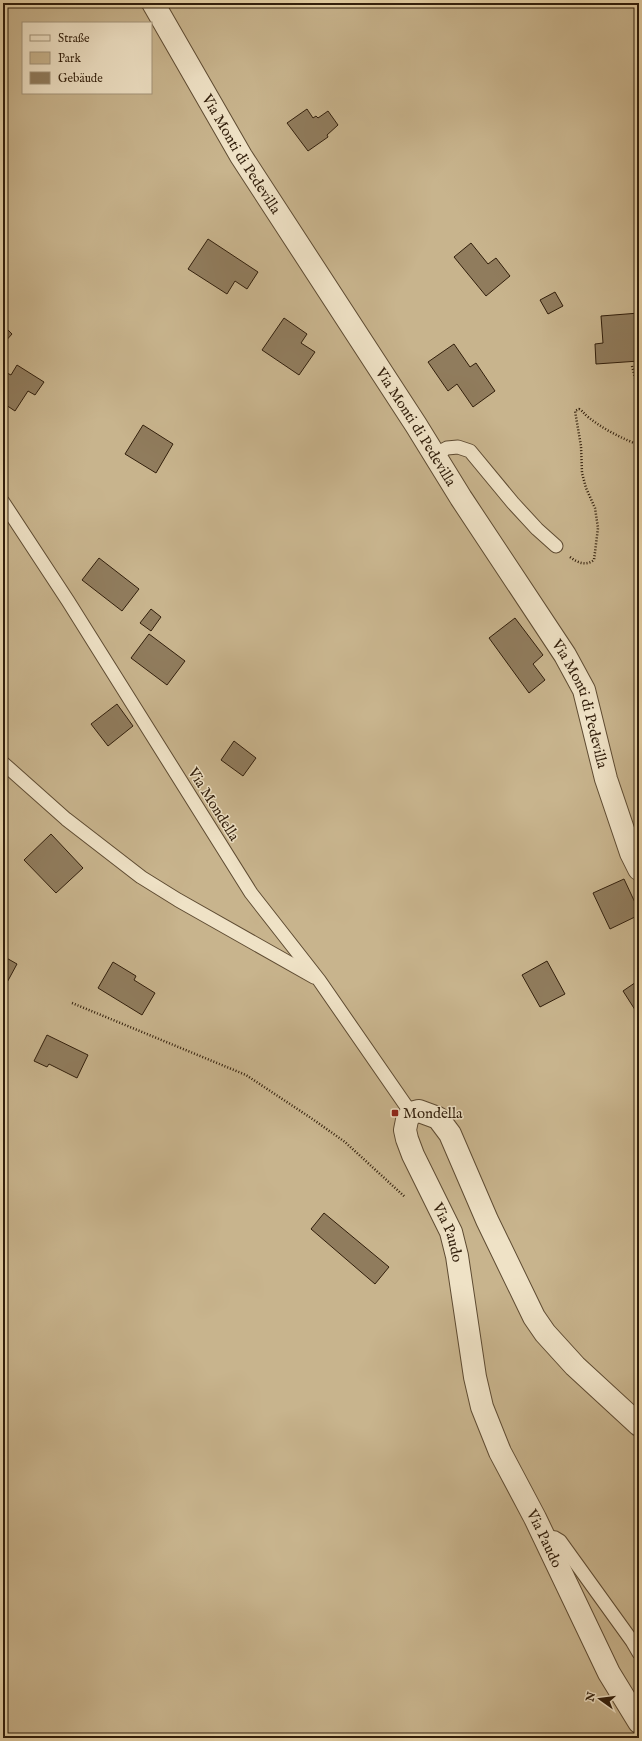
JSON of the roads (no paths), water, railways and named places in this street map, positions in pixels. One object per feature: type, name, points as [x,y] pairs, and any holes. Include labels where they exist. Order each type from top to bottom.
[{"type":"street","name":"Via Monti di Pedevilla","points":[[153,3],[241,156],[469,511],[565,655],[584,690],[606,779],[631,853],[639,869]]},
{"type":"street","points":[[411,1113],[419,1111],[438,1118],[450,1134],[486,1220],[534,1317],[545,1333],[575,1366],[639,1425]]},
{"type":"street","name":"Via Paudo","points":[[411,1113],[407,1120],[405,1130],[407,1139],[413,1156],[451,1232],[457,1256],[475,1377],[482,1407],[500,1452],[543,1536],[609,1673],[639,1722]]},
{"type":"lane","points":[[434,455],[447,448],[458,446],[470,451],[513,503],[537,529],[556,546]]},
{"type":"lane","name":"Via Mondella","points":[[3,502],[68,601],[251,893],[319,980],[411,1113]]},
{"type":"lane","points":[[3,763],[66,819],[141,877],[178,900],[319,980]]},
{"type":"lane","points":[[543,1536],[550,1536],[560,1541],[639,1653]]},
{"type":"place","name":"Mondella","points":[[395,1113]]}]
